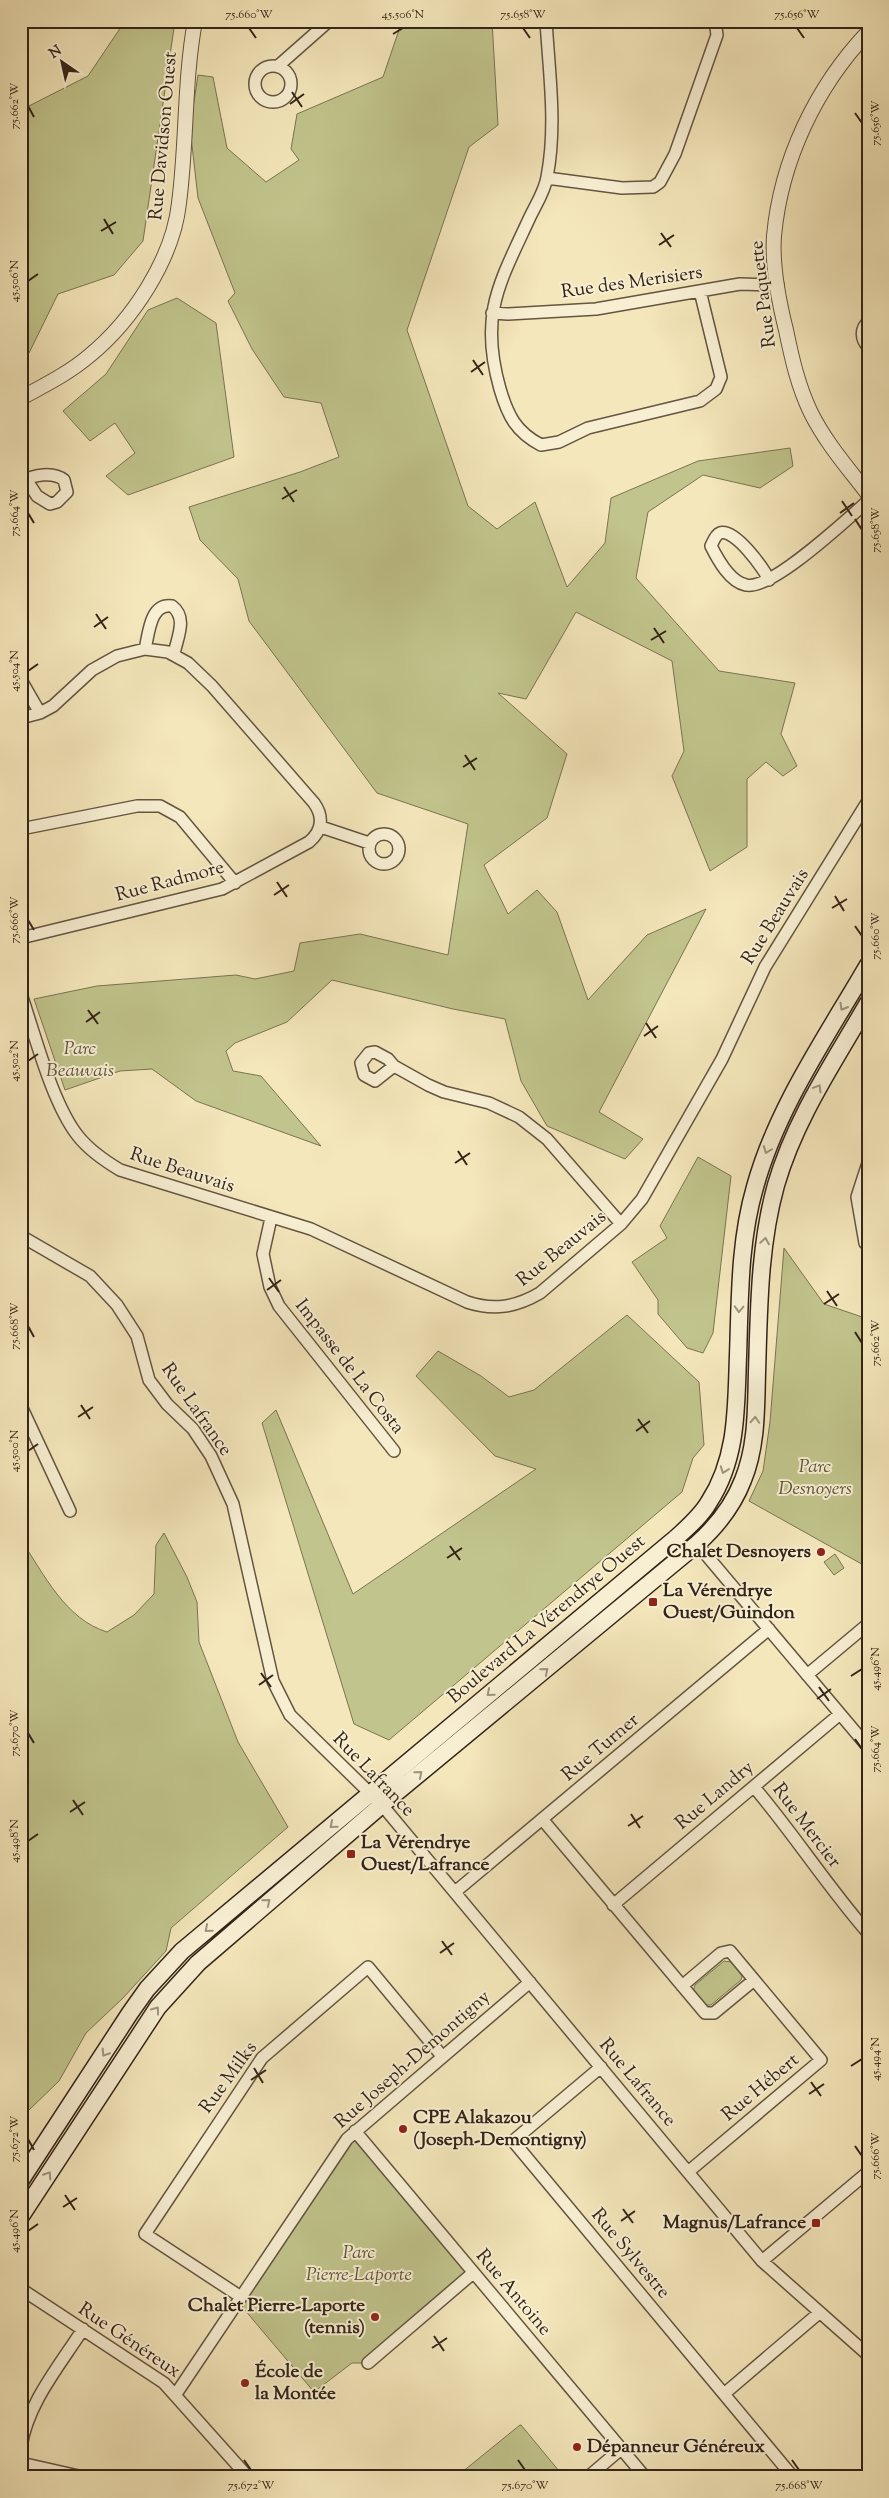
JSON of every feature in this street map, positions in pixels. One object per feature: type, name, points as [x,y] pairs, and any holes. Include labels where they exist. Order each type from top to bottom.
[{"type":"main road","name":"Boulevard La Vérendrye Ouest","points":[[21,2180],[130,2013],[164,1969],[182,1951],[676,1538],[709,1502],[720,1482],[735,1433],[741,1267],[748,1213],[755,1186],[773,1133],[868,965]]},
{"type":"main road","name":"Boulevard La Vérendrye Ouest","points":[[21,2216],[144,2028],[177,1983],[230,1934],[382,1805],[697,1544],[719,1523],[744,1479],[753,1444],[761,1269],[769,1213],[776,1185],[784,1159],[809,1103],[868,1004]]},
{"type":"street","name":"Rue Davidson Ouest","points":[[21,398],[72,369],[105,342],[132,308],[164,259],[174,232],[180,203],[190,59],[195,21]]},
{"type":"street","points":[[278,66],[329,21]]},
{"type":"street","points":[[546,21],[552,118],[547,178],[501,280],[492,313],[489,335],[494,365],[506,407],[522,434],[541,445],[559,442],[588,428],[700,400],[710,395],[721,377],[700,291]]},
{"type":"street","points":[[547,178],[622,188],[653,186],[660,182],[675,154],[717,35],[715,21]]},
{"type":"street","points":[[864,21],[868,26]]},
{"type":"street","name":"Rue Paquette","points":[[868,32],[848,53],[822,92],[800,134],[782,182],[774,237],[778,286],[791,357],[804,397],[824,435],[868,494]]},
{"type":"street","name":"Rue des Merisiers","points":[[492,313],[508,314],[596,309],[740,284],[778,286]]},
{"type":"street","points":[[868,322],[862,332],[863,342],[868,347]]},
{"type":"street","points":[[769,580],[764,570],[736,538],[727,533],[720,533],[716,537],[711,546],[716,557],[738,583],[756,586],[769,580],[782,573],[868,501]]},
{"type":"street","points":[[145,649],[156,611],[161,606],[172,606],[180,614],[181,621],[174,654]]},
{"type":"street","points":[[21,718],[40,713],[53,706],[104,662],[116,656],[145,649],[174,654],[188,663],[212,686],[314,804],[319,810],[321,827],[369,844]]},
{"type":"street","points":[[21,680],[40,713]]},
{"type":"street","name":"Rue Beauvais","points":[[21,994],[63,1113],[78,1137],[89,1148],[120,1170],[311,1229],[481,1307],[497,1308],[525,1302],[540,1293],[621,1224],[637,1206],[722,1059],[765,967],[868,801]]},
{"type":"street","points":[[21,829],[137,806],[160,806],[180,817],[235,883]]},
{"type":"street","name":"Rue Radmore","points":[[21,938],[222,889],[305,845],[316,836],[321,827]]},
{"type":"street","points":[[394,1066],[444,1092],[506,1109],[533,1125],[621,1224]]},
{"type":"street","points":[[866,1243],[857,1197],[868,1162]]},
{"type":"street","name":"Impasse de La Costa","points":[[271,1218],[263,1254],[270,1288],[279,1306],[394,1451]]},
{"type":"street","name":"Rue Lafrance","points":[[21,1236],[90,1276],[118,1305],[137,1336],[150,1380],[167,1404],[193,1429],[211,1456],[233,1504],[267,1660],[277,1693],[290,1715],[382,1805],[762,2261],[868,2355]]},
{"type":"street","points":[[21,1406],[70,1511]]},
{"type":"street","points":[[697,1544],[868,1747]]},
{"type":"street","points":[[807,1675],[868,1624]]},
{"type":"street","name":"Rue Turner","points":[[455,1892],[769,1630]]},
{"type":"street","name":"Rue Landry","points":[[613,1905],[840,1714]]},
{"type":"street","name":"Rue Mercier","points":[[754,1787],[793,1835],[834,1894],[868,1933]]},
{"type":"street","points":[[542,1819],[705,2013],[710,2014],[754,1980]]},
{"type":"street","name":"Rue Hébert","points":[[682,1986],[725,1952],[733,1953],[822,2060],[688,2172]]},
{"type":"street","name":"Rue Milks","points":[[241,2297],[146,2234],[262,2058],[368,1967],[442,2056]]},
{"type":"street","name":"Rue Joseph-Demontigny","points":[[176,2394],[334,2157],[354,2131],[530,1982]]},
{"type":"street","name":"Rue Sylvestre","points":[[601,2067],[514,2141],[793,2477]]},
{"type":"street","name":"Rue Antoine","points":[[354,2131],[645,2477]]},
{"type":"street","points":[[762,2261],[868,2172]]},
{"type":"street","points":[[368,2363],[473,2273]]},
{"type":"street","name":"Rue Généreux","points":[[21,2289],[150,2372],[176,2394],[248,2477]]},
{"type":"street","points":[[724,2394],[819,2313]]},
{"type":"street","points":[[21,2447],[24,2430],[33,2409],[83,2329]]},
{"type":"street","points":[[588,2477],[621,2449]]},
{"type":"street","points":[[21,2463],[72,2472],[82,2477]]},
{"type":"green space","points":[[125,21],[177,21],[174,28],[143,241],[114,275],[58,294],[29,353],[21,357],[21,110],[88,76]]},
{"type":"green space","name":"Parc Beauvais","points":[[402,21],[492,21],[498,125],[469,147],[407,330],[468,506],[497,529],[535,502],[567,587],[605,543],[611,498],[698,461],[790,448],[793,466],[760,488],[703,475],[648,512],[636,578],[719,671],[795,683],[781,734],[797,766],[783,776],[766,762],[747,779],[747,847],[710,871],[672,776],[684,751],[672,661],[576,612],[526,699],[498,693],[567,754],[547,818],[484,865],[508,914],[537,890],[557,912],[588,1000],[647,935],[706,909],[599,1112],[643,1139],[625,1159],[547,1126],[521,1081],[505,1019],[453,1009],[332,980],[287,1022],[235,1043],[226,1051],[233,1071],[261,1076],[321,1146],[196,1101],[152,1069],[120,1071],[65,1090],[34,999],[97,986],[236,975],[255,979],[294,971],[300,943],[360,934],[448,955],[468,824],[377,793],[249,621],[238,579],[200,540],[189,507],[300,472],[339,457],[321,403],[284,397],[252,349],[228,301],[235,293],[198,198],[190,128],[198,75],[213,77],[227,148],[266,182],[299,160],[291,149],[297,114],[383,77]]},
{"type":"green space","points":[[177,298],[216,323],[234,457],[128,495],[106,476],[135,453],[115,423],[90,441],[63,411],[106,374],[148,310]]},
{"type":"green space","points":[[698,1157],[731,1176],[713,1333],[703,1353],[687,1348],[658,1314],[658,1300],[632,1262],[667,1238],[660,1226]]},
{"type":"green space","name":"Parc Desnoyers","points":[[784,1248],[824,1304],[868,1319],[868,1550],[865,1552],[867,1567],[749,1501],[763,1471],[770,1422]]},
{"type":"green space","points":[[627,1315],[699,1382],[704,1445],[693,1458],[682,1492],[389,1740],[354,1724],[262,1423],[276,1410],[353,1594],[536,1469],[495,1456],[416,1376],[438,1351],[481,1376],[509,1397],[534,1390]]},
{"type":"green space","points":[[164,1533],[187,1577],[197,1602],[199,1642],[238,1742],[288,1827],[171,1928],[166,1951],[123,1998],[86,2033],[59,2081],[28,2111],[21,2124],[21,1717],[28,1694],[21,1629],[21,1540],[47,1581],[67,1606],[92,1626],[107,1632],[134,1615],[154,1594],[156,1545]]},
{"type":"green space","points":[[835,1554],[844,1568],[834,1575],[824,1562]]},
{"type":"green space","points":[[724,1961],[731,1962],[742,1976],[741,1980],[711,2005],[704,2005],[693,1992],[695,1985]]},
{"type":"green space","name":"Parc Pierre-Laporte","points":[[355,2131],[473,2273],[368,2363],[352,2363],[314,2392],[238,2302]]},
{"type":"green space","points":[[520,2425],[564,2477],[456,2477]]},
{"type":"place","name":"Chalet Desnoyers","points":[[821,1552]]},
{"type":"place","name":"La Vérendrye Ouest/Guindon","points":[[653,1602]]},
{"type":"place","name":"La Vérendrye Ouest/Lafrance","points":[[351,1854]]},
{"type":"place","name":"CPE Alakazou (Joseph-Demontigny)","points":[[403,2129]]},
{"type":"place","name":"Magnus/Lafrance","points":[[816,2223]]},
{"type":"place","name":"Chalet Pierre-Laporte (tennis)","points":[[375,2317]]},
{"type":"place","name":"École de la Montée","points":[[245,2383]]},
{"type":"place","name":"Dépanneur Généreux","points":[[577,2447]]}]
